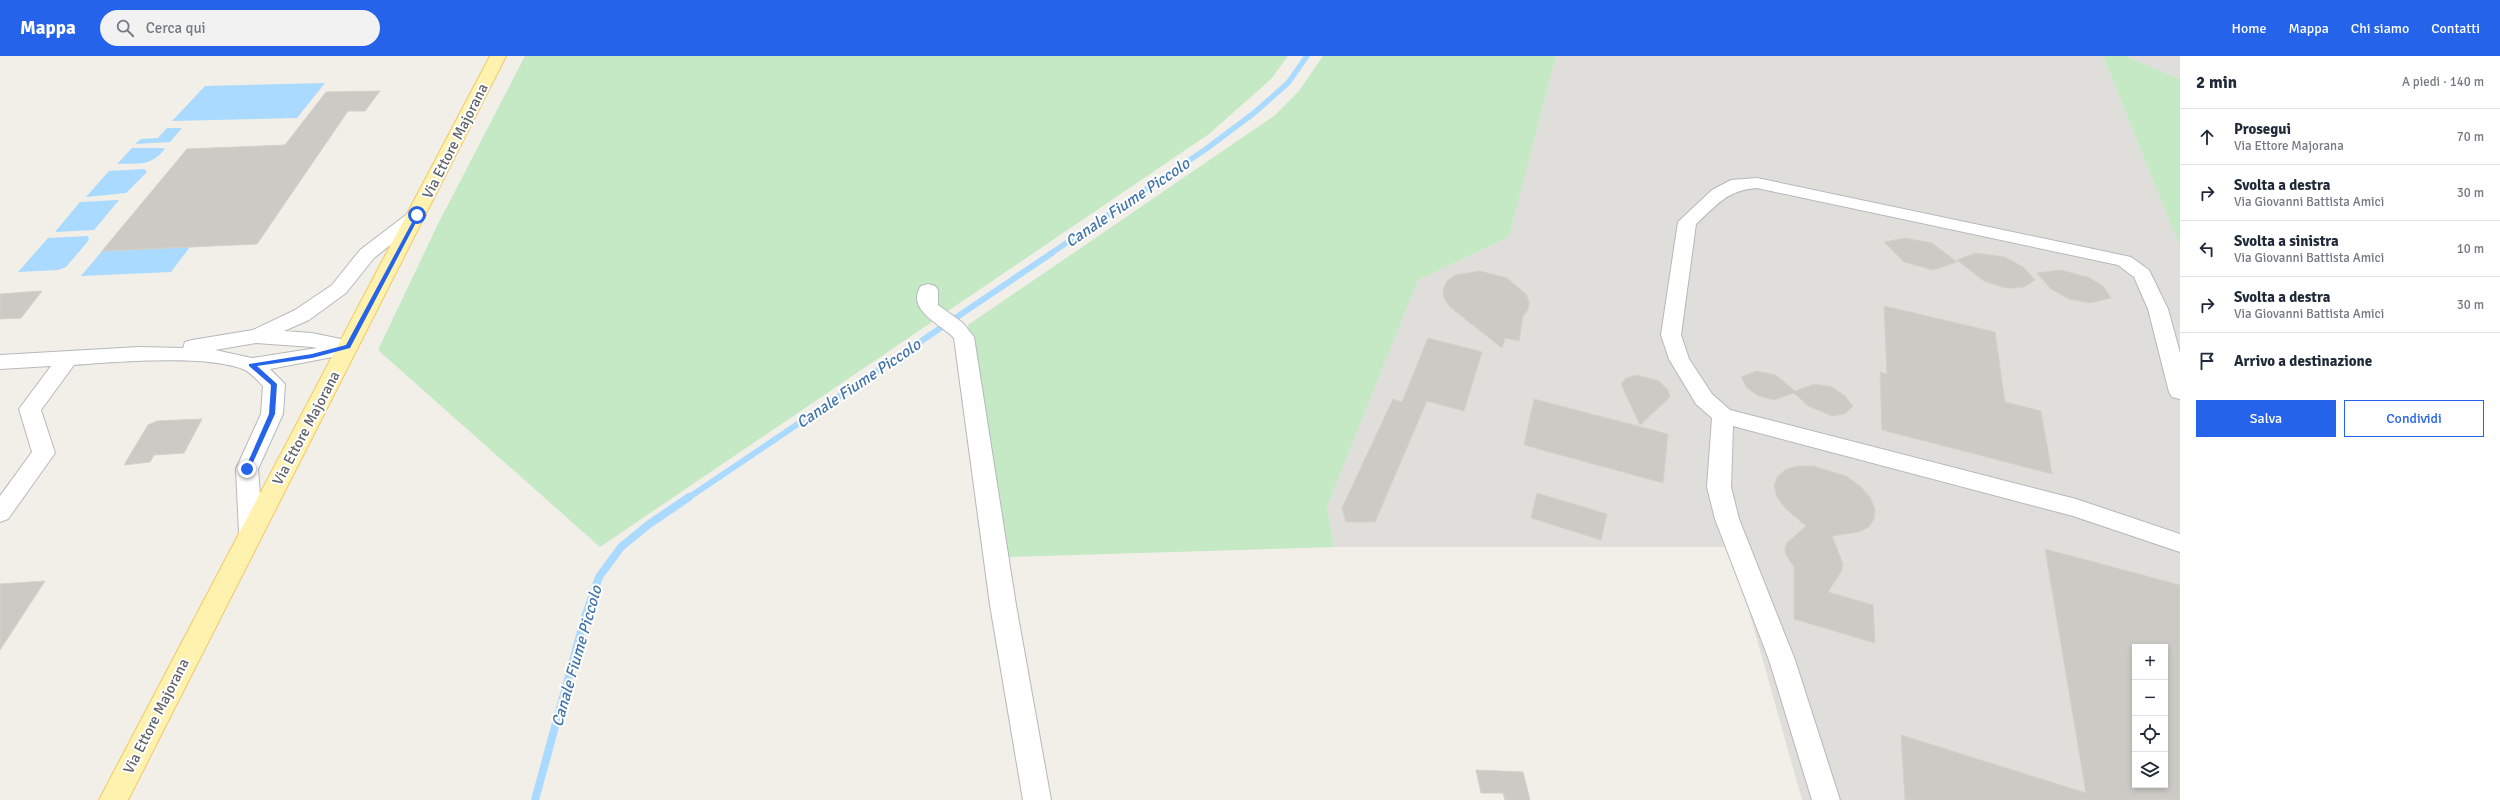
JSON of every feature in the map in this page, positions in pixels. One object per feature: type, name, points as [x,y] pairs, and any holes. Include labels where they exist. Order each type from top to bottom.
[{"type":"main road","name":"Via Ettore Majorana","points":[[113,800],[498,56]]},
{"type":"street","points":[[2180,392],[2158,309],[2142,274],[2124,261],[1757,182],[1737,184],[1718,194],[1687,222],[1671,335],[1679,359],[1704,399],[1723,416],[2076,508],[2180,543]]},
{"type":"street","points":[[256,336],[302,315],[339,289],[367,254],[417,215]]},
{"type":"street","points":[[928,290],[928,304],[937,314],[960,329],[964,336],[1003,605],[1037,800]]},
{"type":"street","points":[[139,354],[256,336],[312,340],[348,347]]},
{"type":"street","points":[[0,362],[139,354],[212,356],[252,365],[312,356],[348,347]]},
{"type":"street","points":[[0,513],[44,453],[30,409],[68,358]]},
{"type":"street","points":[[251,533],[247,469],[272,414],[274,384],[252,365]]},
{"type":"street","points":[[1723,416],[1719,487],[1727,519],[1782,660],[1826,800]]},
{"type":"shaded area","points":[[1556,56],[2103,56],[2180,247],[2180,800],[1802,800],[1731,547],[1334,547],[1327,507],[1418,280],[1509,237]]},
{"type":"shaded area","points":[[2125,56],[2180,56],[2180,79]]},
{"type":"green space","points":[[525,56],[1288,56],[1271,79],[1209,134],[600,547],[378,350],[437,226]]},
{"type":"green space","points":[[1323,56],[1556,56],[1509,237],[1418,280],[1327,507],[1334,547],[1007,557],[968,325],[1274,116],[1299,91]]},
{"type":"green space","points":[[2103,56],[2125,56],[2180,79],[2180,247]]},
{"type":"water","points":[[325,83],[297,118],[172,121],[205,86]]},
{"type":"water","points":[[167,128],[182,128],[170,142],[135,144],[141,139],[158,138]]},
{"type":"water","points":[[132,148],[165,149],[154,159],[144,163],[117,164]]},
{"type":"water","points":[[144,169],[147,172],[126,193],[86,197],[109,171]]},
{"type":"water","points":[[119,200],[94,230],[55,232],[80,202]]},
{"type":"water","points":[[88,236],[89,240],[66,267],[58,270],[18,272],[48,238]]},
{"type":"water","points":[[190,247],[171,272],[81,276],[102,251]]},
{"type":"building","points":[[380,91],[365,111],[348,111],[257,244],[102,251],[187,149],[285,145],[326,92]]},
{"type":"building","points":[[1905,238],[1932,243],[1957,262],[1933,270],[1904,262],[1884,242]]},
{"type":"building","points":[[1976,253],[2005,257],[2023,267],[2035,280],[2024,287],[2015,288],[2005,288],[1984,281],[1957,260]]},
{"type":"building","points":[[2060,270],[2088,277],[2103,286],[2111,298],[2090,303],[2069,299],[2051,289],[2037,273]]},
{"type":"building","points":[[1480,271],[1507,278],[1526,294],[1529,302],[1528,310],[1523,316],[1519,341],[1505,338],[1502,348],[1450,307],[1444,298],[1443,289],[1447,281],[1455,275]]},
{"type":"building","points":[[42,291],[21,318],[0,319],[0,294]]},
{"type":"building","points":[[1884,306],[1995,332],[2005,402],[2041,411],[2052,474],[1882,430],[1880,372],[1887,374]]},
{"type":"building","points":[[1428,338],[1482,352],[1464,411],[1427,401],[1375,522],[1346,522],[1342,508],[1393,399],[1402,402]]},
{"type":"building","points":[[1756,371],[1776,375],[1795,391],[1815,384],[1832,387],[1845,396],[1853,406],[1845,414],[1832,416],[1808,406],[1794,393],[1774,400],[1759,396],[1747,388],[1741,377]]},
{"type":"building","points":[[1637,375],[1659,381],[1668,390],[1670,397],[1640,425],[1621,384],[1626,378]]},
{"type":"building","points":[[1534,399],[1668,434],[1663,483],[1524,445]]},
{"type":"building","points":[[202,419],[184,453],[154,455],[150,462],[124,465],[148,425],[157,421]]},
{"type":"building","points":[[1798,466],[1813,466],[1846,476],[1860,486],[1870,497],[1875,509],[1874,519],[1869,527],[1859,532],[1832,536],[1843,564],[1842,570],[1828,592],[1873,605],[1875,643],[1794,619],[1794,567],[1786,555],[1785,549],[1787,543],[1806,526],[1785,508],[1777,497],[1774,485],[1778,476],[1786,469]]},
{"type":"building","points":[[1537,493],[1607,514],[1601,540],[1531,518]]},
{"type":"building","points":[[2045,549],[2180,585],[2180,800],[1905,800],[1901,735],[2086,793]]},
{"type":"building","points":[[45,581],[0,650],[0,584]]},
{"type":"building","points":[[1476,770],[1523,772],[1530,800],[1505,800],[1503,793],[1481,793]]},
{"type":"waterway","name":"Canale Fiume Piccolo","points":[[1050,254],[1206,149],[1254,113],[1288,83],[1307,56]]},
{"type":"waterway","name":"Canale Fiume Piccolo","points":[[688,498],[1052,253]]},
{"type":"waterway","name":"Canale Fiume Piccolo","points":[[535,800],[585,617],[599,577],[621,547],[648,525],[689,497]]},
{"type":"route","points":[[247,469],[272,414],[274,384],[252,365],[312,356],[348,347],[417,215]]}]
